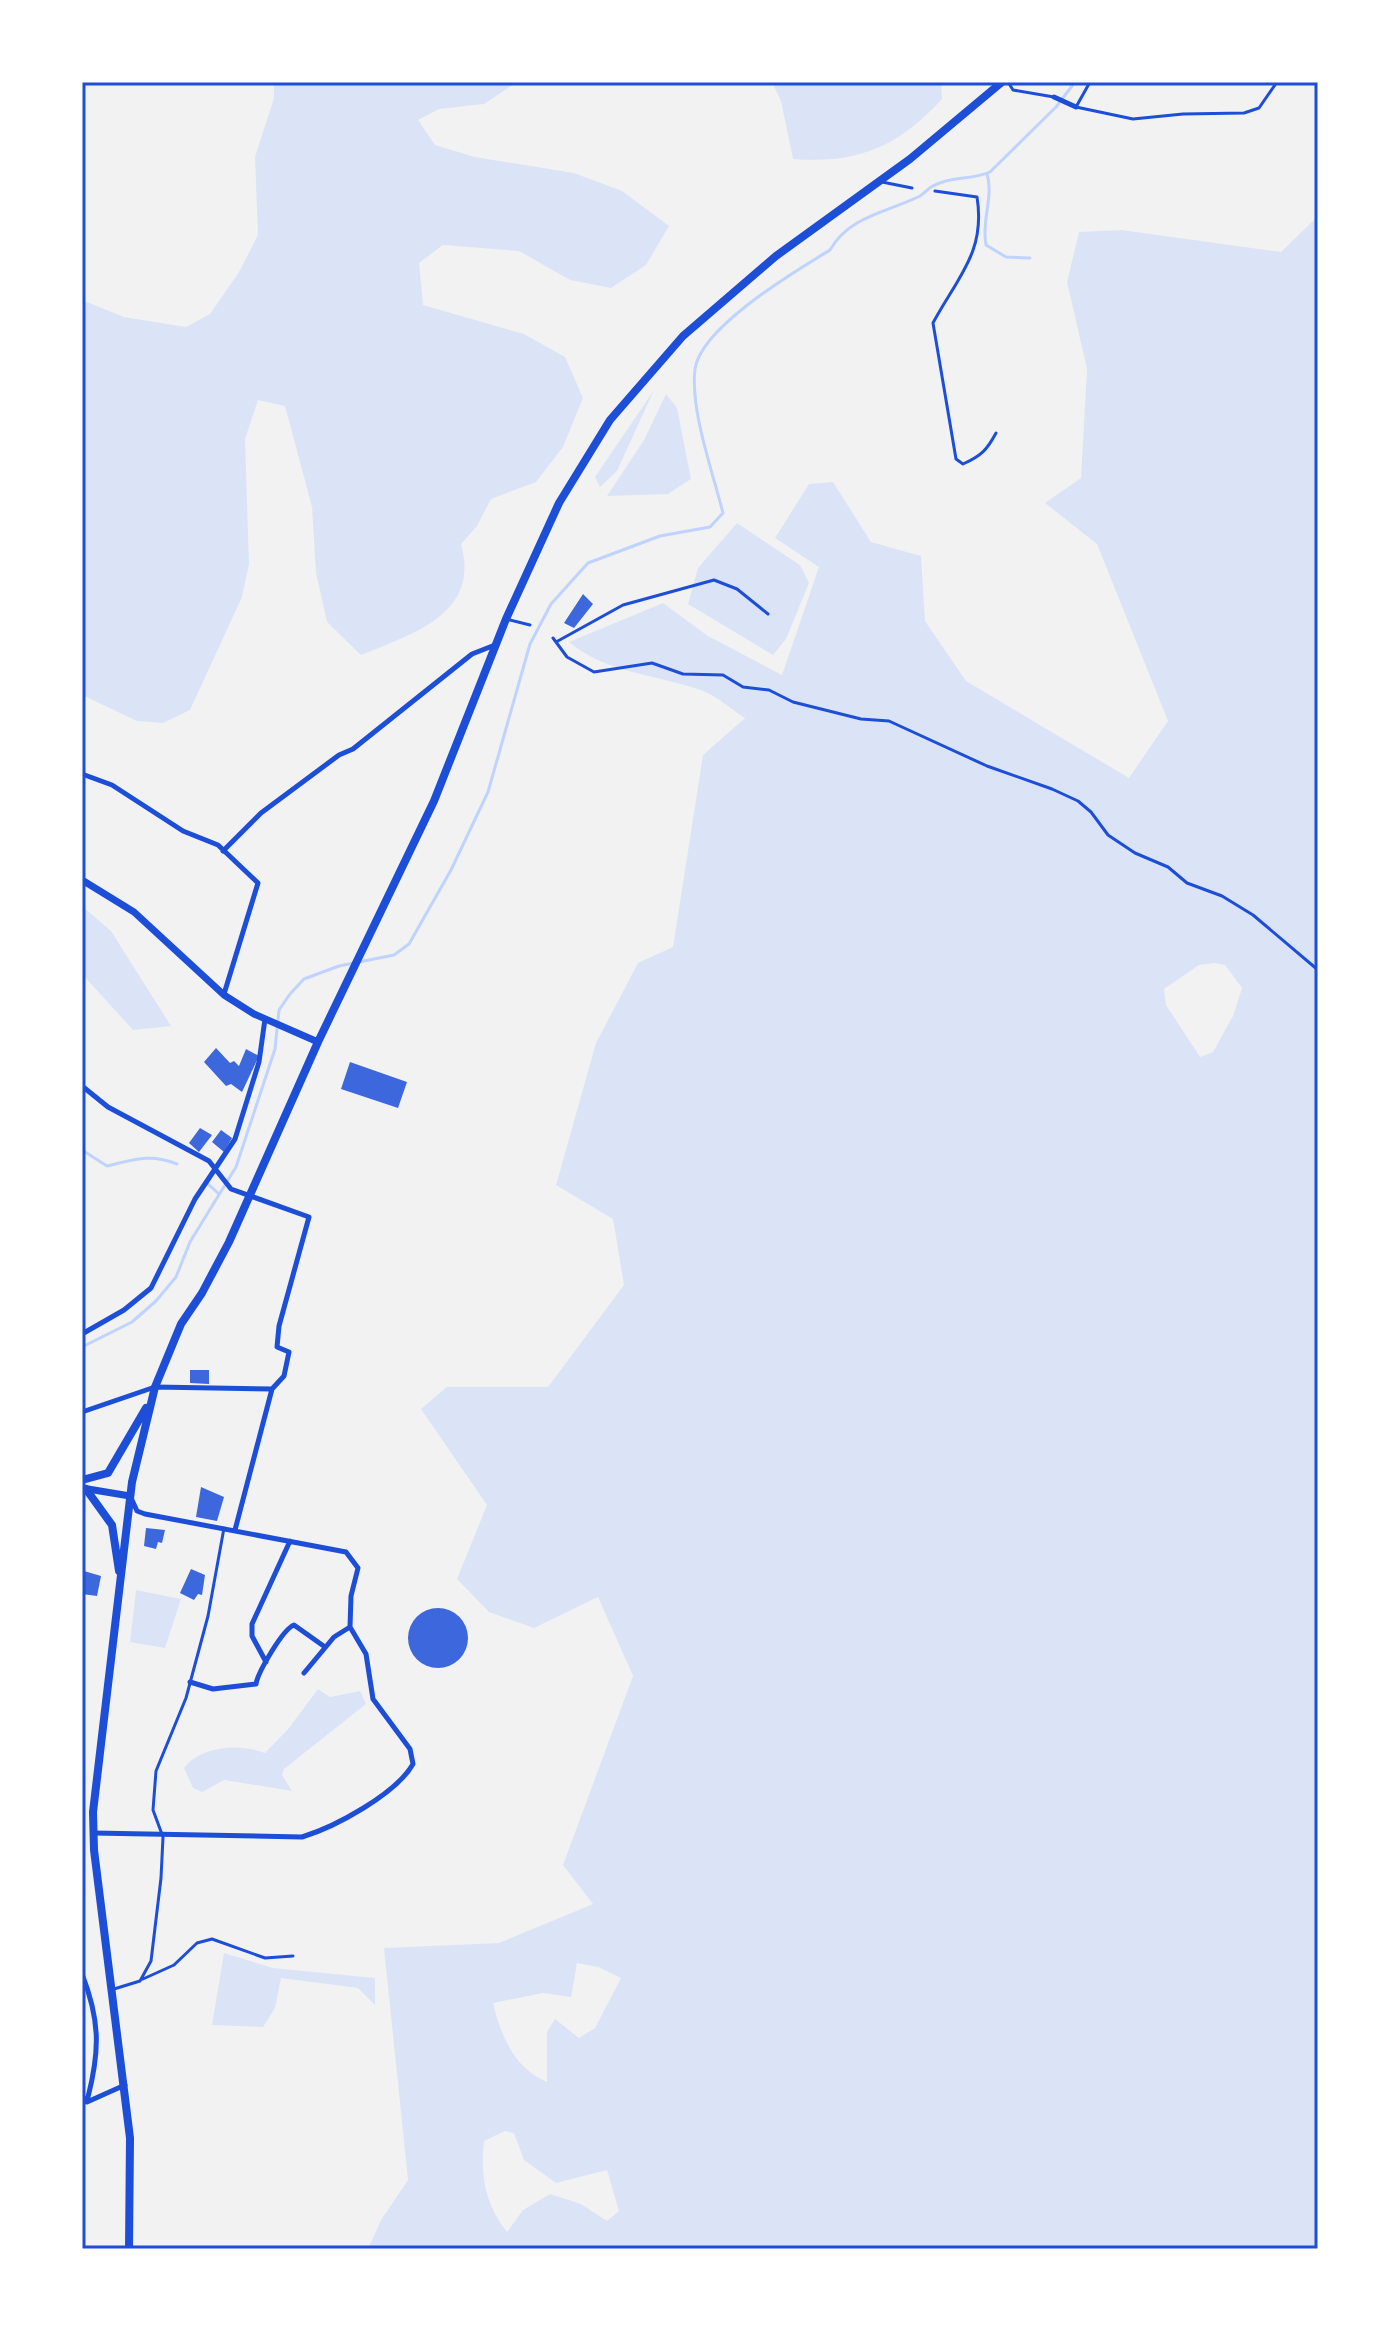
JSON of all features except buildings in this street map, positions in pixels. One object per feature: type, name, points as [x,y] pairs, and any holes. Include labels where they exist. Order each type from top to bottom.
[{"type":"main road","points":[[129,2249],[130,2138],[110,1990],[93,1812],[130,1496],[155,1387],[181,1324],[214,1272],[251,1195],[318,1042],[434,801],[506,619],[579,465],[645,378],[683,336],[776,256],[951,127],[1002,82]]},
{"type":"main road","points":[[120,1582],[112,1525],[83,1485],[108,1473],[151,1401]]},
{"type":"street","points":[[1054,97],[1076,107]]},
{"type":"street","points":[[223,851],[261,813],[339,755],[353,749],[472,654],[495,645]]},
{"type":"street","points":[[82,774],[112,785],[183,831],[223,851],[258,883],[259,888],[224,995]]},
{"type":"street","points":[[82,880],[134,912],[224,995],[268,1020],[318,1042]]},
{"type":"street","points":[[82,1334],[124,1310],[151,1288],[195,1199],[235,1139],[259,1062],[268,1020]]},
{"type":"street","points":[[82,1086],[108,1107],[209,1161],[231,1189],[309,1217],[279,1326],[277,1347],[289,1352],[284,1376],[272,1389],[235,1530]]},
{"type":"street","points":[[82,1412],[155,1387],[272,1389]]},
{"type":"street","points":[[83,1485],[130,1496],[137,1511],[145,1514],[346,1552],[358,1568],[351,1596],[350,1627],[366,1654],[373,1699],[410,1749],[413,1764],[405,1778],[372,1801],[333,1825],[302,1837],[163,1837],[93,1833]]},
{"type":"street","points":[[266,1662],[252,1636],[252,1624],[290,1541]]},
{"type":"street","points":[[190,1682],[213,1689],[244,1688],[256,1684],[258,1671],[284,1631],[294,1625],[325,1647]]},
{"type":"street","points":[[304,1673],[325,1647],[350,1627]]},
{"type":"street","points":[[82,1812],[93,1812]]},
{"type":"street","points":[[82,1974],[93,2004],[99,2039],[88,2097],[82,2103]]},
{"type":"street","points":[[82,2103],[125,2085]]},
{"type":"lane","points":[[1008,82],[1013,90],[1054,97]]},
{"type":"lane","points":[[1090,82],[1076,107],[1133,119],[1244,113],[1259,108],[1277,82]]},
{"type":"lane","points":[[879,182],[912,188]]},
{"type":"lane","points":[[935,191],[977,197],[979,211],[977,248],[960,282],[933,323],[956,459],[963,464],[977,458],[986,452],[996,433]]},
{"type":"lane","points":[[768,614],[737,589],[714,580],[623,605],[554,640],[567,657],[594,672],[652,663],[683,674],[723,675],[743,687],[769,690],[793,702],[861,719],[889,721],[987,766],[1052,789],[1078,801],[1091,812],[1108,835],[1135,853],[1168,867],[1187,883],[1222,896],[1253,915],[1318,970]]},
{"type":"lane","points":[[506,619],[530,625]]},
{"type":"lane","points":[[140,1981],[151,1961],[163,1837],[157,1829],[153,1810],[156,1771],[190,1682],[208,1616],[224,1528]]},
{"type":"lane","points":[[110,1990],[140,1981],[174,1965],[197,1943],[212,1939],[265,1958],[293,1956]]},
{"type":"shaded area","points":[[274,82],[517,82],[484,104],[439,109],[418,120],[435,145],[475,157],[574,173],[622,191],[669,226],[646,265],[611,288],[570,280],[519,251],[443,245],[419,263],[423,305],[524,334],[565,357],[583,398],[563,447],[536,482],[491,499],[477,526],[461,544],[464,568],[461,588],[451,605],[437,618],[401,639],[361,655],[327,622],[316,573],[312,507],[285,406],[258,400],[245,439],[249,564],[242,597],[190,710],[163,723],[137,721],[82,695],[82,300],[124,317],[186,327],[210,314],[239,272],[258,235],[255,157],[274,98]]},
{"type":"shaded area","points":[[772,82],[941,82],[942,99],[909,129],[875,149],[838,158],[793,159],[781,101]]},
{"type":"shaded area","points":[[1318,216],[1318,2249],[368,2249],[381,2220],[408,2180],[384,1948],[499,1943],[593,1904],[563,1865],[633,1676],[598,1597],[534,1628],[489,1612],[457,1579],[487,1505],[421,1409],[447,1387],[548,1387],[624,1285],[613,1219],[556,1185],[596,1043],[638,963],[673,947],[703,755],[745,718],[703,691],[616,667],[584,653],[569,642],[663,603],[708,636],[782,675],[819,567],[775,538],[809,484],[833,482],[871,542],[921,556],[925,621],[966,681],[1129,778],[1168,721],[1097,544],[1045,503],[1081,478],[1087,369],[1067,282],[1079,232],[1121,230],[1281,252]],"holes":[[[1199,965],[1225,965],[1242,988],[1233,1016],[1213,1052],[1200,1057],[1166,1005],[1164,989]],[[577,1963],[598,1967],[621,1978],[595,2028],[579,2038],[555,2019],[547,2032],[547,2082],[526,2068],[511,2050],[493,2003],[543,1993],[571,1997]],[[505,2131],[514,2133],[524,2160],[556,2183],[607,2170],[619,2211],[607,2221],[581,2204],[550,2194],[523,2210],[507,2232],[494,2211],[486,2189],[484,2141]]]},
{"type":"shaded area","points":[[654,390],[617,471],[600,487],[595,477]]},
{"type":"shaded area","points":[[666,394],[677,408],[691,479],[668,494],[607,496],[644,440]]},
{"type":"shaded area","points":[[737,523],[800,565],[809,583],[786,639],[773,655],[688,604],[698,568]]},
{"type":"shaded area","points":[[82,906],[111,931],[171,1026],[133,1030],[82,974]]},
{"type":"shaded area","points":[[136,1590],[181,1599],[165,1648],[130,1642]]},
{"type":"shaded area","points":[[318,1689],[330,1697],[360,1691],[366,1704],[284,1769],[282,1775],[292,1791],[224,1780],[202,1792],[193,1788],[184,1768],[191,1761],[222,1748],[244,1748],[265,1753],[289,1728]]},
{"type":"shaded area","points":[[224,1953],[273,1968],[375,1978],[375,2005],[358,1988],[281,1978],[275,2008],[263,2027],[212,2025]]},
{"type":"waterway","points":[[82,1347],[132,1322],[156,1301],[176,1277],[190,1242],[236,1167],[275,1049],[279,1010],[290,994],[304,979],[339,966],[394,955],[409,944],[451,870],[488,792],[530,644],[551,604],[588,563],[660,536],[710,527],[723,513],[699,422],[694,385],[695,369],[701,353],[714,336],[751,302],[830,250],[858,222],[920,196],[941,182],[990,172],[1056,107],[1075,82]]},
{"type":"waterway","points":[[987,174],[986,245],[1006,257],[1030,258]]},
{"type":"waterway","points":[[82,1150],[107,1166],[150,1158],[177,1164]]},
{"type":"waterway","points":[[208,1184],[219,1194]]}]
